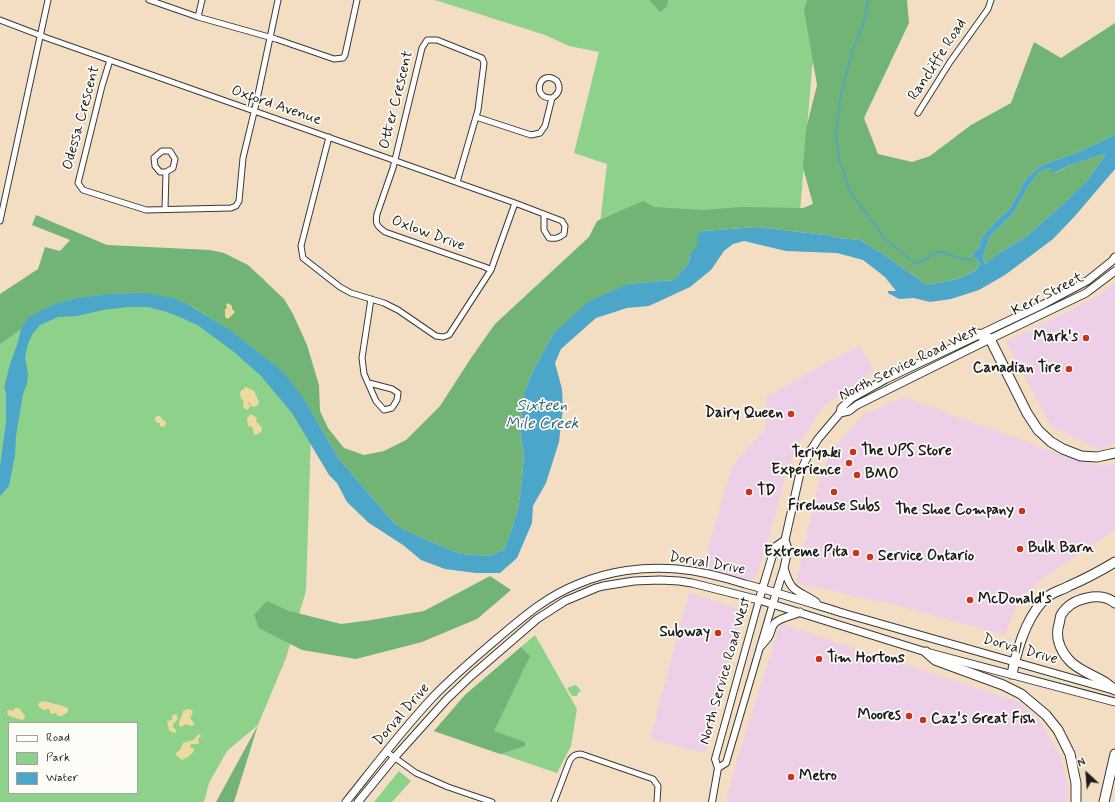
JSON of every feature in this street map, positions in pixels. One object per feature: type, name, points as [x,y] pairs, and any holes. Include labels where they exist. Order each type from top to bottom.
[{"type":"highway","points":[[978,334],[990,339],[1026,413],[1038,430],[1063,449],[1081,456],[1097,457],[1115,453]]},
{"type":"highway","points":[[1012,674],[1024,632],[1034,612],[1048,596],[1100,571],[1115,562]]},
{"type":"highway","points":[[1115,602],[1110,599],[1096,596],[1085,598],[1070,605],[1061,615],[1057,631],[1060,648],[1070,662],[1104,681],[1115,690]]},
{"type":"highway","points":[[926,652],[935,660],[1003,685],[1022,694],[1046,715],[1058,730],[1070,754],[1076,783],[1076,802]]},
{"type":"highway","points":[[1104,802],[1115,754]]},
{"type":"main road","name":"Kerr Street","points":[[978,334],[1044,304],[1087,281],[1115,258]]},
{"type":"main road","name":"Kerr Street","points":[[990,339],[1086,293],[1115,272]]},
{"type":"main road","name":"North Service Road West","points":[[773,604],[788,549],[785,540],[800,473],[809,453],[818,439],[840,413],[841,408],[852,398],[886,379],[978,334]]},
{"type":"main road","name":"North Service Road West","points":[[840,413],[849,411],[857,405],[990,339]]},
{"type":"main road","name":"North Service Road West","points":[[759,600],[775,547],[785,540]]},
{"type":"main road","name":"Dorval Drive","points":[[346,802],[414,718],[434,696],[476,657],[549,598],[578,584],[607,574],[651,568],[692,571],[717,576],[776,592],[906,632],[1115,690]]},
{"type":"main road","points":[[784,568],[786,577],[794,590],[827,608]]},
{"type":"main road","name":"Dorval Drive","points":[[358,802],[394,758],[447,699],[471,676],[537,619],[565,601],[583,593],[603,586],[634,581],[660,580],[692,583],[773,604],[926,652],[1112,702]]},
{"type":"main road","points":[[761,646],[769,636],[774,623],[780,619],[790,617],[800,612]]},
{"type":"street","points":[[0,221],[48,0]]},
{"type":"street","points":[[149,0],[198,17],[270,37],[334,59],[343,58],[346,55],[357,0]]},
{"type":"street","points":[[198,17],[202,0]]},
{"type":"street","points":[[254,110],[278,0]]},
{"type":"street","name":"Rancliffe Road","points":[[918,113],[950,62],[988,9],[991,0]]},
{"type":"street","name":"Oxford Avenue","points":[[0,20],[515,203],[544,214],[562,221],[565,226],[564,234],[559,238],[549,238],[544,230],[544,214]]},
{"type":"street","name":"Otter Crescent","points":[[394,160],[422,48],[427,40],[437,40],[482,58],[484,64],[476,117],[456,182]]},
{"type":"street","name":"Odessa Crescent","points":[[110,60],[78,183],[83,190],[146,210],[231,208],[236,206],[239,201],[243,158],[254,110]]},
{"type":"street","points":[[476,117],[531,135],[540,133],[545,126],[552,98],[557,94],[559,89],[559,85],[554,79],[548,78],[542,80],[539,90],[545,97],[552,98]]},
{"type":"street","points":[[329,137],[301,246],[303,258],[340,287],[351,293],[384,303],[398,310],[436,336],[443,338],[449,335],[491,270],[515,203]]},
{"type":"street","points":[[162,151],[170,151],[175,160],[173,168],[166,172],[160,172],[155,166],[154,158],[162,151]]},
{"type":"street","name":"Oxlow Drive","points":[[394,160],[377,214],[376,220],[378,227],[385,232],[491,270]]},
{"type":"street","points":[[165,209],[166,172]]},
{"type":"street","points":[[369,383],[398,393],[397,400],[392,408],[384,410],[376,401],[364,374],[362,358],[371,299]]},
{"type":"street","name":"North Service Road West","points":[[712,802],[718,768],[715,759],[759,600]]},
{"type":"street","name":"North Service Road West","points":[[718,768],[726,763],[773,604]]},
{"type":"street","points":[[387,752],[416,773],[448,787],[492,802]]},
{"type":"street","points":[[554,802],[570,760],[577,754],[581,754],[653,779],[658,786],[657,802]]},
{"type":"shaded area","points":[[1115,282],[1115,443],[1100,451],[1051,426],[1006,342],[1099,296]]},
{"type":"shaded area","points":[[860,345],[874,371],[825,405],[800,442],[786,473],[772,528],[756,577],[749,580],[703,567],[732,466],[765,430],[767,396]]},
{"type":"shaded area","points":[[903,397],[1073,459],[1100,465],[1115,464],[1115,530],[1055,570],[1020,597],[1005,635],[896,605],[796,583],[820,478],[832,450],[863,415]]},
{"type":"shaded area","points":[[689,593],[743,610],[705,753],[650,739]]},
{"type":"shaded area","points":[[780,624],[1020,702],[1042,724],[1061,757],[1069,793],[1066,802],[726,802],[734,770]]},
{"type":"green space","points":[[435,0],[825,0],[812,69],[800,212],[599,232],[607,164],[574,153],[599,52],[569,46],[545,35]]},
{"type":"green space","points":[[649,0],[668,0],[667,6],[660,12]]},
{"type":"green space","points":[[807,0],[907,0],[909,23],[864,118],[878,154],[912,162],[930,156],[971,125],[1011,103],[1034,42],[1061,58],[1115,23],[1115,135],[1076,153],[1042,165],[1026,179],[1009,210],[1001,216],[982,237],[979,248],[972,254],[980,264],[976,269],[964,276],[948,281],[927,285],[883,254],[860,240],[756,227],[704,231],[698,246],[690,254],[689,263],[674,280],[628,284],[553,334],[532,373],[524,393],[520,431],[524,454],[521,489],[518,508],[504,550],[488,556],[463,554],[450,550],[405,530],[394,523],[339,459],[306,402],[286,375],[230,330],[194,307],[145,293],[108,294],[77,298],[58,303],[29,317],[21,329],[0,344],[0,294],[38,269],[45,247],[60,251],[70,240],[32,225],[36,215],[107,245],[210,250],[224,253],[248,265],[284,299],[293,314],[307,345],[319,385],[320,411],[328,428],[344,448],[364,455],[384,451],[406,440],[440,406],[495,324],[589,237],[597,221],[643,201],[654,207],[703,210],[741,207],[803,208],[813,204],[803,168],[806,129],[817,85],[804,10]]},
{"type":"green space","points":[[1105,154],[1087,181],[1065,202],[1026,237],[999,253],[985,264],[983,257],[990,236],[1013,214],[1028,187],[1038,173],[1049,168],[1055,173],[1073,164]]},
{"type":"green space","points":[[226,257],[263,278],[290,317],[313,372],[306,591],[286,658],[258,725],[227,751],[209,783],[204,802],[0,802],[0,307]]},
{"type":"green space","points":[[490,576],[511,590],[477,619],[422,642],[356,659],[302,650],[259,628],[254,615],[267,601],[289,611],[341,624],[365,621],[424,611]]},
{"type":"green space","points":[[535,635],[577,709],[571,746],[557,773],[434,731],[465,695]]},
{"type":"green space","points":[[521,647],[530,656],[494,731],[525,742],[525,746],[500,754],[434,731],[465,695]]},
{"type":"green space","points":[[575,685],[581,691],[577,696],[572,696],[567,688]]},
{"type":"green space","points":[[258,725],[234,802],[216,802]]},
{"type":"green space","points":[[399,771],[411,781],[392,802],[374,802]]},
{"type":"sand","points":[[228,303],[232,306],[232,309],[235,312],[228,319],[225,317],[225,309],[227,308],[226,305]]},
{"type":"sand","points":[[246,387],[254,391],[259,402],[258,405],[254,407],[248,402],[250,407],[247,410],[244,408],[244,401],[241,399],[240,394],[241,390],[244,390]]},
{"type":"sand","points":[[251,414],[257,418],[256,421],[262,428],[261,432],[256,435],[254,434],[252,427],[248,426],[247,418]]},
{"type":"sand","points":[[157,416],[160,416],[165,421],[166,423],[164,427],[160,426],[160,423],[157,423],[155,420]]},
{"type":"sand","points":[[42,701],[66,707],[68,708],[68,712],[62,716],[58,716],[56,713],[51,714],[49,709],[43,710],[39,707],[38,704]]},
{"type":"sand","points":[[15,708],[19,708],[25,716],[24,719],[22,720],[8,715],[7,711],[13,711]]},
{"type":"sand","points":[[188,709],[192,710],[193,712],[190,718],[194,725],[190,726],[186,724],[181,727],[179,724],[183,711]]},
{"type":"sand","points":[[175,714],[178,718],[173,724],[173,727],[176,730],[174,733],[169,730],[167,721],[172,720],[172,716]]},
{"type":"sand","points":[[199,734],[201,736],[198,739],[199,743],[191,744],[190,747],[194,749],[194,751],[188,757],[182,760],[176,755],[183,743],[193,740]]},
{"type":"water","name":"Sixteen Mile Creek","points":[[1115,135],[1115,169],[1075,216],[1053,239],[1005,275],[979,290],[951,299],[930,302],[914,298],[899,299],[888,293],[888,291],[896,291],[885,277],[863,260],[837,253],[786,251],[744,241],[733,244],[724,251],[711,270],[690,287],[649,306],[627,308],[596,318],[561,349],[555,363],[562,389],[563,408],[559,442],[546,483],[533,506],[532,523],[517,558],[500,573],[476,573],[445,569],[421,560],[403,545],[369,523],[347,502],[337,483],[329,475],[292,413],[261,376],[234,352],[199,326],[167,312],[148,307],[128,307],[103,310],[77,316],[58,317],[40,325],[33,333],[28,344],[25,357],[28,374],[27,384],[23,394],[16,436],[15,455],[9,486],[0,496],[0,466],[6,422],[6,392],[4,388],[21,329],[29,317],[58,303],[77,298],[108,294],[145,293],[172,298],[189,305],[230,330],[286,375],[306,402],[339,459],[394,523],[405,530],[450,550],[463,554],[488,556],[504,550],[518,508],[524,454],[520,431],[524,393],[532,373],[553,334],[588,302],[628,284],[674,280],[689,263],[690,254],[698,245],[697,235],[704,231],[756,227],[860,240],[883,254],[927,285],[956,279],[977,269],[980,264],[972,254],[979,248],[982,237],[1001,216],[1009,210],[1026,179],[1042,165],[1076,153]],"holes":[[[1105,154],[1087,181],[1065,202],[1026,237],[999,253],[985,264],[983,257],[990,236],[1013,214],[1028,187],[1038,173],[1049,168],[1054,173],[1073,164]]]},
{"type":"waterway","points":[[868,0],[864,22],[852,52],[841,95],[836,134],[840,163],[851,193],[886,240],[916,264],[939,251],[959,258],[972,260],[975,257]]},
{"type":"place","name":"Mark's","points":[[1086,338]]},
{"type":"place","name":"Canadian Tire","points":[[1069,369]]},
{"type":"place","name":"Dairy Queen","points":[[791,414]]},
{"type":"place","name":"The UPS Store","points":[[853,452]]},
{"type":"place","name":"Teriyaki Experience","points":[[849,463]]},
{"type":"place","name":"BMO","points":[[857,475]]},
{"type":"place","name":"TD","points":[[749,492]]},
{"type":"place","name":"Firehouse Subs","points":[[834,492]]},
{"type":"place","name":"The Shoe Company","points":[[1022,511]]},
{"type":"place","name":"Bulk Barn","points":[[1020,549]]},
{"type":"place","name":"Extreme Pita","points":[[856,553]]},
{"type":"place","name":"Service Ontario","points":[[870,557]]},
{"type":"place","name":"McDonald's","points":[[970,600]]},
{"type":"place","name":"Subway","points":[[718,633]]},
{"type":"place","name":"Tim Hortons","points":[[819,659]]},
{"type":"place","name":"Moores","points":[[909,716]]},
{"type":"place","name":"Caz's Great Fish","points":[[923,720]]},
{"type":"place","name":"Metro","points":[[791,777]]}]
